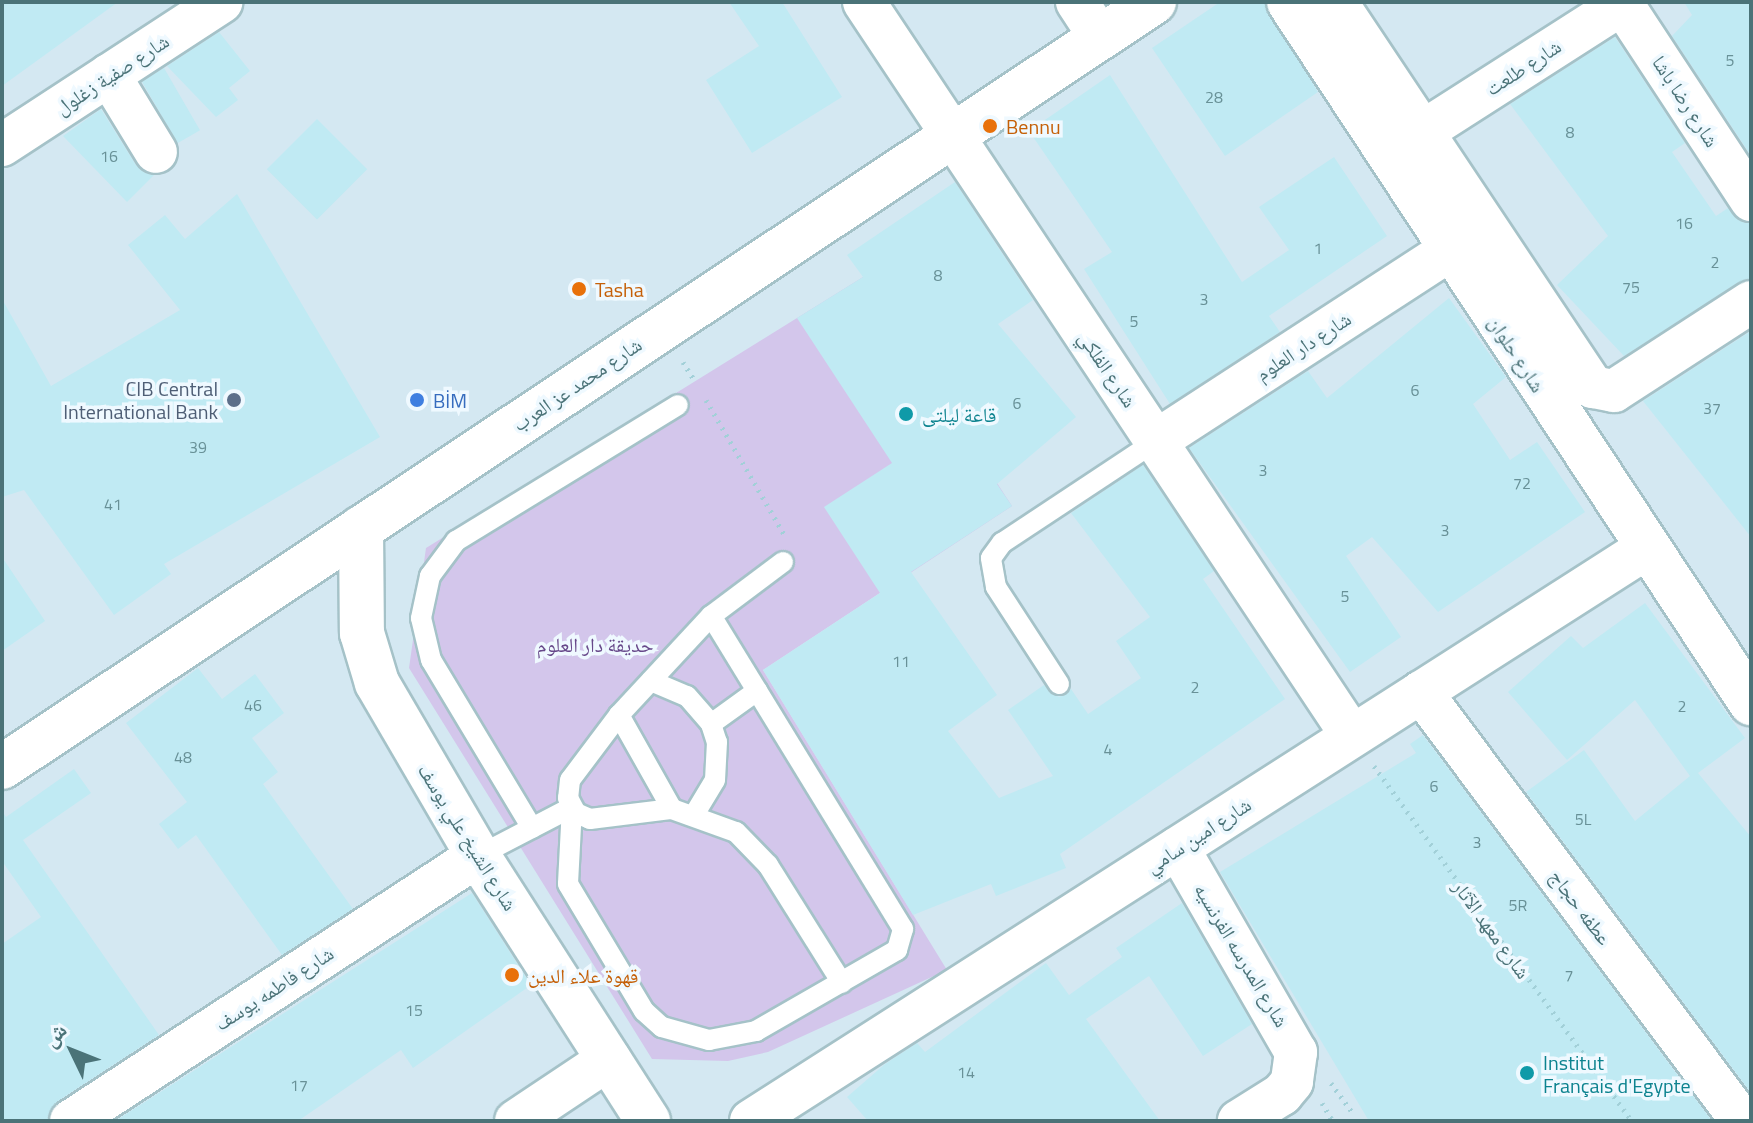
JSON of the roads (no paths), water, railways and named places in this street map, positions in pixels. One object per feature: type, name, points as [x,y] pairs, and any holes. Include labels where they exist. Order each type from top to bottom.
[{"type":"street","name":"شارع صفية زغلول","points":[[2,145],[221,2]]},
{"type":"street","name":"شارع الفلكي","points":[[864,2],[1352,736]]},
{"type":"street","name":"شارع محمد عز العرب","points":[[2,767],[952,134],[1089,20],[1154,2]]},
{"type":"street","name":"شارع حلوان","points":[[1289,2],[1645,549],[1751,703]]},
{"type":"street","points":[[1336,2],[1584,380],[1614,391],[1751,302]]},
{"type":"street","name":"شارع طلعت","points":[[1422,132],[1623,3]]},
{"type":"street","name":"شارع رضا باشا","points":[[1623,3],[1751,200]]},
{"type":"street","points":[[109,75],[156,152]]},
{"type":"street","name":"شارع دار العلوم","points":[[1156,441],[1449,251]]},
{"type":"street","name":"شارع الشيخ علي يوسف","points":[[361,528],[360,607],[377,683],[478,856],[648,1121]]},
{"type":"street","name":"شارع امين سامي","points":[[751,1121],[1645,549]]},
{"type":"street","name":"عطفه حجاج","points":[[1421,692],[1743,1121]]},
{"type":"street","name":"شارع المدرسه الفرنسيه","points":[[1178,848],[1292,1038],[1297,1066],[1282,1094],[1239,1121]]},
{"type":"street","name":"شارع فاطمه يوسف","points":[[71,1121],[478,856]]},
{"type":"street","points":[[516,1121],[609,1059]]},
{"type":"street","points":[[1743,1121],[1751,1116]]},
{"type":"lane","points":[[532,828],[431,660],[421,618],[430,576],[456,541],[678,405]]},
{"type":"lane","points":[[1059,684],[996,587],[991,558],[1002,543],[1156,441]]},
{"type":"lane","points":[[711,616],[903,929],[892,955],[733,1038],[697,1038],[662,1027],[644,1011],[568,884],[572,807],[570,780],[619,715],[711,616],[783,562]]},
{"type":"lane","points":[[651,681],[687,696],[711,724],[719,761],[708,798],[695,813]]},
{"type":"lane","points":[[711,724],[757,691]]},
{"type":"lane","points":[[619,715],[672,809]]},
{"type":"lane","points":[[478,856],[572,807]]},
{"type":"lane","points":[[572,807],[597,819],[672,809],[695,813],[754,847],[842,983]]},
{"type":"place","name":"Bennu","points":[[990,126]]},
{"type":"place","name":"Tasha","points":[[579,289]]},
{"type":"place","name":"CIB Central International Bank","points":[[234,400]]},
{"type":"place","name":"BİM","points":[[417,400]]},
{"type":"place","name":"قاعة ليلتى","points":[[906,414]]},
{"type":"place","name":"قهوة علاء الدين","points":[[512,975]]},
{"type":"place","name":"Institut Français d'Egypte","points":[[1527,1073]]},
{"type":"park label","name":"حديقة دار العلوم","points":[[595,644]]}]
